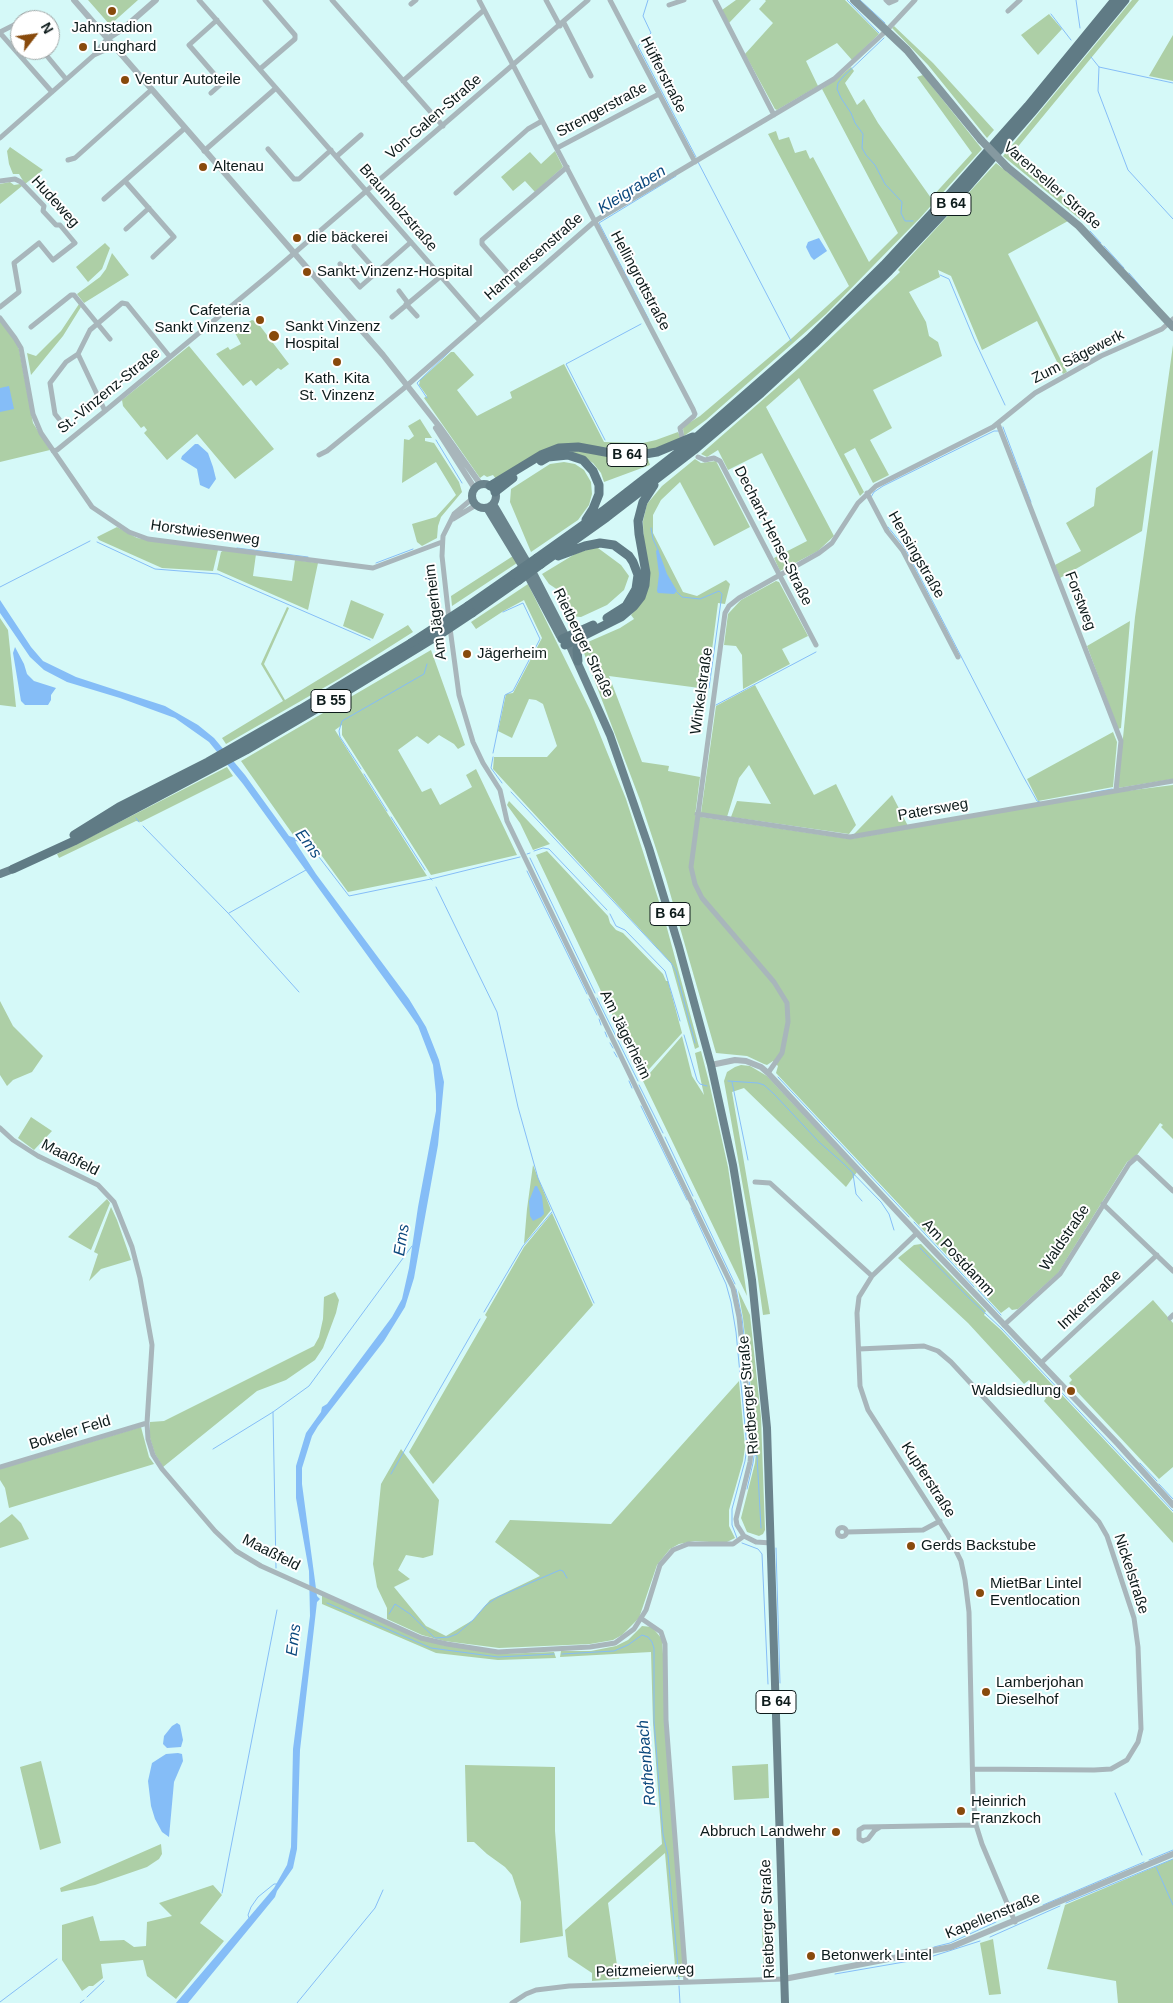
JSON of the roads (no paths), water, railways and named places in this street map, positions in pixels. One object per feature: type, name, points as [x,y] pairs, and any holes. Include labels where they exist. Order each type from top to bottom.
[{"type":"highway","name":"B 64","points":[[485,488],[546,452],[559,448],[578,447],[616,454],[645,454],[673,446],[705,431],[809,338],[949,196],[1115,0]]},
{"type":"highway","name":"B 64","points":[[566,641],[581,637],[626,614],[641,597],[646,577],[639,534],[639,514],[643,502],[659,478],[729,421],[788,369],[889,271],[955,201],[1034,111],[1125,0]]},
{"type":"highway","name":"B 55","points":[[541,561],[582,526],[705,431]]},
{"type":"highway","name":"B 55","points":[[485,488],[505,484],[548,457],[560,455],[576,457],[593,471],[599,485],[596,502],[582,526]]},
{"type":"highway","name":"B 55","points":[[14,868],[74,841],[243,747],[413,646],[541,561],[659,478]]},
{"type":"highway","name":"B 55","points":[[541,561],[585,546],[607,544],[625,552],[634,562],[636,568],[638,576],[636,589],[626,606],[566,641]]},
{"type":"highway","points":[[578,661],[577,646],[581,637]]},
{"type":"main road","name":"Varenseller Straße","points":[[854,0],[924,68],[981,140],[1007,167],[1079,226],[1172,323]]},
{"type":"main road","points":[[485,488],[496,496],[490,506],[474,501],[485,488]]},
{"type":"main road","name":"Rietberger Straße","points":[[490,506],[531,569],[566,641],[632,801]]},
{"type":"main road","name":"Rietberger Straße","points":[[566,641],[578,661],[610,736],[670,914],[706,1048],[738,1192],[754,1298],[766,1428],[785,2003]]},
{"type":"main road","name":"B 55","points":[[0,874],[14,868]]},
{"type":"street","points":[[74,0],[372,341],[485,488]]},
{"type":"street","points":[[0,138],[94,55],[103,51],[109,42],[156,0]]},
{"type":"street","name":"Braunholzstraße","points":[[199,0],[480,320]]},
{"type":"street","points":[[260,69],[294,39],[295,35],[264,0]]},
{"type":"street","points":[[332,0],[443,126]]},
{"type":"street","points":[[411,4],[416,0]]},
{"type":"street","name":"Hellingrottstraße","points":[[479,0],[693,408],[694,416],[680,428],[682,437]]},
{"type":"street","points":[[546,0],[562,24],[591,76]]},
{"type":"street","name":"Von-Galen-Straße","points":[[295,253],[588,0]]},
{"type":"street","name":"Hüfferstraße","points":[[610,0],[694,162]]},
{"type":"street","points":[[669,5],[684,0]]},
{"type":"street","points":[[714,0],[774,115]]},
{"type":"street","points":[[886,0],[889,3],[896,0]]},
{"type":"street","name":"Hammersenstraße","points":[[319,455],[327,452],[407,386],[595,221],[834,79],[887,30],[915,0]]},
{"type":"street","points":[[1008,11],[1020,0]]},
{"type":"street","points":[[403,81],[484,10]]},
{"type":"street","points":[[211,93],[221,82],[190,45],[217,20]]},
{"type":"street","points":[[0,32],[52,92]]},
{"type":"street","points":[[50,60],[66,80]]},
{"type":"street","points":[[204,151],[276,88]]},
{"type":"street","points":[[68,160],[74,158],[151,90]]},
{"type":"street","name":"Strengerstraße","points":[[557,148],[659,94]]},
{"type":"street","points":[[456,193],[528,129],[542,121]]},
{"type":"street","points":[[104,199],[185,128]]},
{"type":"street","points":[[337,156],[361,135]]},
{"type":"street","points":[[268,148],[294,179],[299,179],[331,150]]},
{"type":"street","points":[[519,286],[482,244],[482,240],[567,167]]},
{"type":"street","name":"Hudeweg","points":[[0,181],[15,179],[21,182],[44,206],[43,211],[56,225],[60,225],[75,243],[53,260],[39,243],[14,263],[19,292],[0,307]]},
{"type":"street","points":[[125,181],[174,237],[153,257]]},
{"type":"street","points":[[126,229],[149,208]]},
{"type":"street","points":[[340,264],[360,287],[411,242]]},
{"type":"street","points":[[354,246],[377,272]]},
{"type":"street","name":"St.-Vinzenz-Straße","points":[[53,451],[57,450],[105,411],[295,253]]},
{"type":"street","points":[[392,316],[441,276]]},
{"type":"street","points":[[399,291],[416,316]]},
{"type":"street","points":[[31,327],[71,295],[74,295],[110,339]]},
{"type":"street","points":[[59,419],[55,414],[50,383],[66,362],[78,354],[90,330],[122,303],[127,304],[170,357]]},
{"type":"street","name":"Horstwiesenweg","points":[[0,318],[19,343],[35,423],[92,507],[138,537],[372,568],[442,542]]},
{"type":"street","name":"Zum Sägewerk","points":[[998,424],[1035,393],[1049,384],[1101,356],[1172,323]]},
{"type":"street","points":[[78,354],[105,411]]},
{"type":"street","name":"Winkelstraße","points":[[768,1073],[782,1053],[788,1022],[786,1003],[774,982],[697,889],[691,867],[725,613],[733,601],[819,553],[832,543],[867,493],[876,486],[998,424]]},
{"type":"street","name":"Forstweg","points":[[998,424],[1121,741],[1116,790]]},
{"type":"street","name":"Dechant-Hense-Straße","points":[[698,457],[706,460],[714,458],[720,461],[759,533],[778,576],[816,645]]},
{"type":"street","name":"Hensingstraße","points":[[867,493],[887,531],[903,551],[958,657]]},
{"type":"street","name":"Am Jägerheim","points":[[474,501],[458,510],[445,530],[442,542],[443,565],[459,695],[473,742],[483,763],[500,790],[507,821],[732,1288],[738,1317],[752,1441],[750,1462],[736,1512],[737,1525],[744,1536]]},
{"type":"street","name":"Patersweg","points":[[697,814],[850,837],[1173,781]]},
{"type":"street","name":"Am Postdamm","points":[[710,1066],[735,1060],[746,1061],[761,1067],[768,1073],[1118,1444],[1173,1505]]},
{"type":"street","name":"Maaßfeld","points":[[0,1128],[38,1156],[98,1185],[114,1202],[132,1247],[140,1278],[152,1345],[147,1423],[148,1439],[158,1462],[215,1532],[236,1551],[261,1566],[323,1592],[421,1638],[498,1652],[590,1647],[615,1643],[634,1630],[642,1619],[660,1565],[668,1554],[688,1544],[733,1544],[744,1536]]},
{"type":"street","name":"Waldstraße","points":[[1004,1325],[1060,1274],[1129,1164],[1137,1157],[1173,1191]]},
{"type":"street","points":[[755,1182],[770,1183],[872,1276]]},
{"type":"street","points":[[1103,1204],[1173,1271]]},
{"type":"street","name":"Kupferstraße","points":[[917,1233],[872,1276],[864,1287],[858,1304],[860,1386],[868,1410],[940,1521],[956,1548],[961,1561],[968,1612],[976,1825],[982,1844],[1015,1922]]},
{"type":"street","name":"Imkerstraße","points":[[1041,1363],[1157,1255]]},
{"type":"street","name":"Nickelstraße","points":[[859,1349],[924,1346],[938,1351],[951,1362],[1099,1522],[1107,1536],[1134,1618],[1138,1647],[1141,1729],[1136,1748],[1127,1760],[1111,1769],[1094,1770],[973,1769]]},
{"type":"street","name":"Bokeler Feld","points":[[0,1467],[147,1423]]},
{"type":"street","points":[[847,1532],[922,1530],[940,1521]]},
{"type":"street","points":[[744,1536],[756,1542],[771,1543]]},
{"type":"street","points":[[642,1619],[661,1632],[665,1644],[666,1720],[686,1982]]},
{"type":"street","points":[[880,1827],[976,1825]]},
{"type":"street","name":"Kapellenstraße","points":[[784,1978],[942,1950],[1015,1922],[1173,1854]]},
{"type":"street","name":"Peitzmeierweg","points":[[512,2003],[526,1994],[544,1989],[570,1986],[784,1978]]},
{"type":"water","points":[[819,238],[827,251],[814,260],[806,247],[808,242]]},
{"type":"water","points":[[9,386],[14,409],[0,412],[0,388]]},
{"type":"water","points":[[195,444],[198,444],[208,453],[213,467],[216,479],[209,489],[200,485],[197,469],[181,459]]},
{"type":"water","points":[[658,549],[667,574],[677,591],[674,594],[658,593],[657,591],[659,574],[656,551]]},
{"type":"water","points":[[0,600],[31,647],[43,661],[76,677],[165,706],[198,725],[214,738],[245,775],[289,836],[295,838],[296,843],[316,874],[409,999],[426,1027],[439,1060],[444,1082],[438,1145],[414,1278],[405,1307],[384,1341],[318,1426],[312,1436],[302,1468],[302,1484],[317,1596],[320,1599],[317,1602],[300,1750],[297,1849],[293,1868],[275,1897],[188,2003],[176,2003],[274,1888],[287,1865],[291,1847],[293,1749],[310,1616],[309,1571],[296,1498],[296,1466],[306,1433],[321,1412],[322,1407],[327,1404],[392,1317],[402,1299],[436,1111],[433,1065],[418,1026],[407,1010],[243,784],[209,742],[175,718],[120,698],[67,682],[44,670],[30,657],[0,613]]},
{"type":"water","points":[[15,647],[27,674],[34,681],[56,688],[51,695],[48,705],[25,705],[21,701],[13,653]]},
{"type":"water","points":[[535,1186],[537,1186],[542,1196],[544,1214],[533,1221],[530,1216],[529,1201]]},
{"type":"water","points":[[177,1723],[180,1725],[183,1740],[181,1747],[167,1748],[163,1744],[164,1736]]},
{"type":"water","points":[[166,1754],[182,1754],[183,1761],[174,1782],[169,1837],[162,1832],[155,1819],[151,1806],[148,1781],[152,1763]]},
{"type":"waterway","name":"Kleigraben","points":[[648,0],[643,16],[651,33],[638,46],[696,157]]},
{"type":"waterway","points":[[847,0],[879,33]]},
{"type":"waterway","points":[[860,0],[885,23]]},
{"type":"waterway","points":[[1076,0],[1080,28]]},
{"type":"waterway","points":[[1051,14],[1071,40]]},
{"type":"waterway","points":[[884,38],[843,77],[838,83],[837,89],[863,134],[862,148],[866,155],[875,165],[885,184],[902,202],[901,213],[905,221],[913,221]]},
{"type":"waterway","points":[[1091,57],[1099,67],[1173,83]]},
{"type":"waterway","points":[[1099,67],[1098,91],[1128,170],[1173,219]]},
{"type":"waterway","name":"Kleigraben","points":[[698,162],[791,341]]},
{"type":"waterway","name":"Kleigraben","points":[[649,320],[599,223],[676,176]]},
{"type":"waterway","points":[[1090,231],[1101,243]]},
{"type":"waterway","points":[[1104,246],[1124,268]]},
{"type":"waterway","points":[[1129,273],[1147,294]]},
{"type":"waterway","points":[[940,275],[949,279],[974,339],[1005,405]]},
{"type":"waterway","name":"Kleigraben","points":[[605,440],[566,364],[641,324]]},
{"type":"waterway","points":[[427,398],[417,383],[450,351]]},
{"type":"waterway","points":[[1003,427],[1031,502]]},
{"type":"waterway","points":[[871,497],[874,492],[883,486],[994,431],[998,431]]},
{"type":"waterway","points":[[436,440],[462,483]]},
{"type":"waterway","points":[[888,527],[905,548],[1023,776],[1037,801],[1040,802]]},
{"type":"waterway","name":"Kleigraben","points":[[651,528],[658,550]]},
{"type":"waterway","points":[[0,587],[90,541]]},
{"type":"waterway","points":[[97,542],[155,569],[218,574],[370,640]]},
{"type":"waterway","points":[[237,548],[308,557]]},
{"type":"waterway","points":[[376,563],[413,549]]},
{"type":"waterway","points":[[677,592],[682,597],[700,599],[719,591],[722,594],[709,688]]},
{"type":"waterway","points":[[493,753],[505,695],[513,691],[540,639],[523,603],[503,612]]},
{"type":"waterway","points":[[716,705],[816,652]]},
{"type":"waterway","points":[[361,769],[340,737],[339,731],[342,721],[424,674],[427,664]]},
{"type":"waterway","points":[[493,757],[491,768],[502,783]]},
{"type":"waterway","points":[[364,774],[387,811]]},
{"type":"waterway","points":[[1091,793],[1112,789]]},
{"type":"waterway","points":[[511,792],[671,963],[676,971],[695,1043]]},
{"type":"waterway","points":[[391,817],[425,870]]},
{"type":"waterway","points":[[136,818],[139,822]]},
{"type":"waterway","points":[[143,826],[228,913],[299,992]]},
{"type":"waterway","name":"Ems","points":[[294,840],[309,844],[349,896],[431,879],[520,857]]},
{"type":"waterway","points":[[534,851],[543,848],[549,849],[607,910]]},
{"type":"waterway","points":[[530,858],[595,993]]},
{"type":"waterway","points":[[229,913],[306,870]]},
{"type":"waterway","points":[[527,871],[587,994]]},
{"type":"waterway","points":[[436,887],[497,1012],[518,1107],[538,1178],[594,1303]]},
{"type":"waterway","points":[[610,914],[616,926],[625,930],[665,971],[680,1021]]},
{"type":"waterway","points":[[597,998],[638,1081]]},
{"type":"waterway","points":[[589,999],[597,1015]]},
{"type":"waterway","points":[[599,1019],[601,1025]]},
{"type":"waterway","points":[[605,1032],[607,1037]]},
{"type":"waterway","points":[[684,1035],[697,1080],[700,1084],[707,1086]]},
{"type":"waterway","points":[[610,1043],[613,1048]]},
{"type":"waterway","points":[[614,1052],[617,1057]]},
{"type":"waterway","points":[[778,1077],[909,1217]]},
{"type":"waterway","points":[[629,1081],[632,1088]]},
{"type":"waterway","points":[[728,1081],[764,1085],[881,1202],[889,1214],[894,1230]]},
{"type":"waterway","points":[[732,1082],[748,1160]]},
{"type":"waterway","points":[[639,1085],[663,1133]]},
{"type":"waterway","points":[[641,1106],[687,1200]]},
{"type":"waterway","points":[[665,1137],[693,1196]]},
{"type":"waterway","points":[[853,1174],[856,1194],[862,1201]]},
{"type":"waterway","points":[[695,1200],[735,1284]]},
{"type":"waterway","points":[[691,1208],[726,1284],[736,1332],[747,1447],[732,1509],[732,1525],[737,1538]]},
{"type":"waterway","points":[[484,1312],[523,1246],[552,1212]]},
{"type":"waterway","points":[[914,1222],[974,1287]]},
{"type":"waterway","name":"Ems","points":[[213,1449],[273,1412],[309,1386],[412,1246]]},
{"type":"waterway","points":[[920,1248],[1002,1329],[1173,1511]]},
{"type":"waterway","points":[[736,1289],[742,1318],[756,1442],[747,1489]]},
{"type":"waterway","points":[[978,1290],[1001,1315]]},
{"type":"waterway","points":[[391,1474],[480,1319]]},
{"type":"waterway","points":[[273,1412],[276,1568]]},
{"type":"waterway","points":[[755,1455],[757,1456],[761,1528]]},
{"type":"waterway","points":[[1140,1463],[1157,1481]]},
{"type":"waterway","points":[[1159,1484],[1173,1499]]},
{"type":"waterway","points":[[742,1543],[758,1549],[762,1554],[768,1684]]},
{"type":"waterway","points":[[776,1548],[780,1683]]},
{"type":"waterway","points":[[389,1614],[395,1604],[410,1614],[435,1638],[449,1637],[457,1634],[486,1605],[498,1597],[560,1570],[563,1571],[567,1578]]},
{"type":"waterway","name":"Rothenbach","points":[[327,1603],[431,1648],[498,1657],[554,1654]]},
{"type":"waterway","points":[[222,1893],[277,1610]]},
{"type":"waterway","name":"Rothenbach","points":[[562,1654],[614,1651],[628,1645],[642,1635],[648,1637],[652,1642],[654,1648],[654,1721],[663,1834],[668,1855],[679,1979]]},
{"type":"waterway","points":[[1115,1793],[1142,1855]]},
{"type":"waterway","points":[[1149,1860],[1173,1850]]},
{"type":"waterway","points":[[1066,1903],[1173,1859]]},
{"type":"waterway","points":[[1043,1905],[1144,1862]]},
{"type":"waterway","points":[[1156,1867],[1173,1905]]},
{"type":"waterway","points":[[249,1918],[248,1915],[251,1907],[258,1897],[274,1884],[278,1884]]},
{"type":"waterway","points":[[297,2003],[375,1908],[383,1890]]},
{"type":"waterway","points":[[990,1937],[1060,1906]]},
{"type":"waterway","points":[[934,1947],[950,1943],[996,1922]]},
{"type":"waterway","points":[[835,1974],[927,1958],[980,1941]]},
{"type":"waterway","points":[[0,2002],[57,1959]]},
{"type":"waterway","points":[[87,1997],[104,1981]]},
{"type":"waterway","name":"Rothenbach","points":[[679,1986],[680,2003]]},
{"type":"waterway","points":[[80,2003],[84,2000]]},
{"type":"place","name":"Jahnstadion","points":[[112,11]]},
{"type":"place","name":"Lunghard","points":[[83,47]]},
{"type":"place","name":"Ventur Autoteile","points":[[125,80]]},
{"type":"place","name":"Altenau","points":[[203,167]]},
{"type":"place","name":"die bäckerei","points":[[297,238]]},
{"type":"place","name":"Sankt-Vinzenz-Hospital","points":[[307,272]]},
{"type":"place","name":"Cafeteria Sankt Vinzenz","points":[[260,320]]},
{"type":"place","name":"Sankt Vinzenz Hospital","points":[[274,336]]},
{"type":"place","name":"Kath. Kita St. Vinzenz","points":[[337,362]]},
{"type":"place","name":"Jägerheim","points":[[467,654]]},
{"type":"place","name":"Waldsiedlung","points":[[1071,1391]]},
{"type":"place","name":"Gerds Backstube","points":[[911,1546]]},
{"type":"place","name":"MietBar Lintel Eventlocation","points":[[980,1593]]},
{"type":"place","name":"Lamberjohan Dieselhof","points":[[986,1692]]},
{"type":"place","name":"Heinrich Franzkoch","points":[[961,1811]]},
{"type":"place","name":"Abbruch Landwehr","points":[[836,1832]]},
{"type":"place","name":"Betonwerk Lintel","points":[[811,1956]]}]
